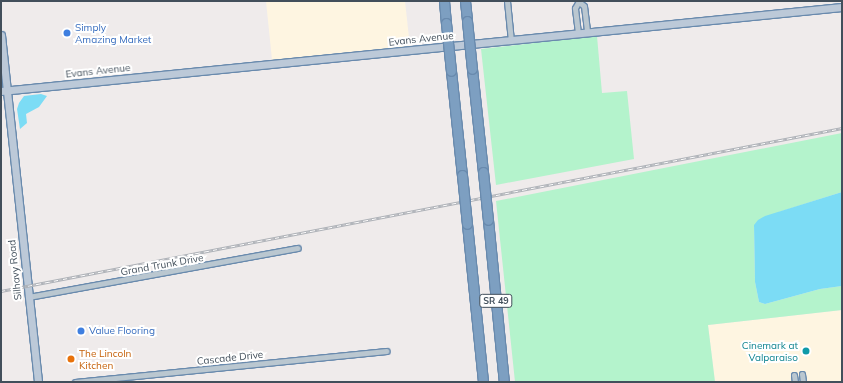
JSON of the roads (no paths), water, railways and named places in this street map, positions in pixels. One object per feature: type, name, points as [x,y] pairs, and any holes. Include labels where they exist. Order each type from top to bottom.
[{"type":"highway","name":"SR 49","points":[[444,1],[483,382]]},
{"type":"highway","name":"SR 49","points":[[465,1],[504,382]]},
{"type":"highway","points":[[480,359],[480,382]]},
{"type":"street","points":[[507,1],[511,41]]},
{"type":"street","points":[[578,33],[575,8],[579,2],[584,6],[587,32]]},
{"type":"street","name":"Evans Avenue","points":[[4,91],[511,41],[841,5]]},
{"type":"street","name":"Silhavy Road","points":[[1,35],[4,91],[38,382]]},
{"type":"street","name":"Grand Trunk Drive","points":[[28,297],[298,248]]},
{"type":"street","name":"Cascade Drive","points":[[75,382],[386,351]]},
{"type":"street","points":[[802,374],[803,382]]},
{"type":"street","points":[[794,375],[795,382]]},
{"type":"water","points":[[41,94],[47,96],[39,107],[26,114],[27,123],[20,129],[17,109],[19,103],[24,96]]},
{"type":"water","points":[[842,192],[842,286],[820,289],[765,304],[759,302],[755,282],[754,225],[758,220],[765,216]]},
{"type":"railway","points":[[1,291],[842,128]]},
{"type":"place","name":"Simply Amazing Market","points":[[67,33]]},
{"type":"place","name":"Value Flooring","points":[[81,331]]},
{"type":"place","name":"Cinemark at Valparaiso","points":[[806,351]]},
{"type":"place","name":"The Lincoln Kitchen","points":[[71,359]]}]
